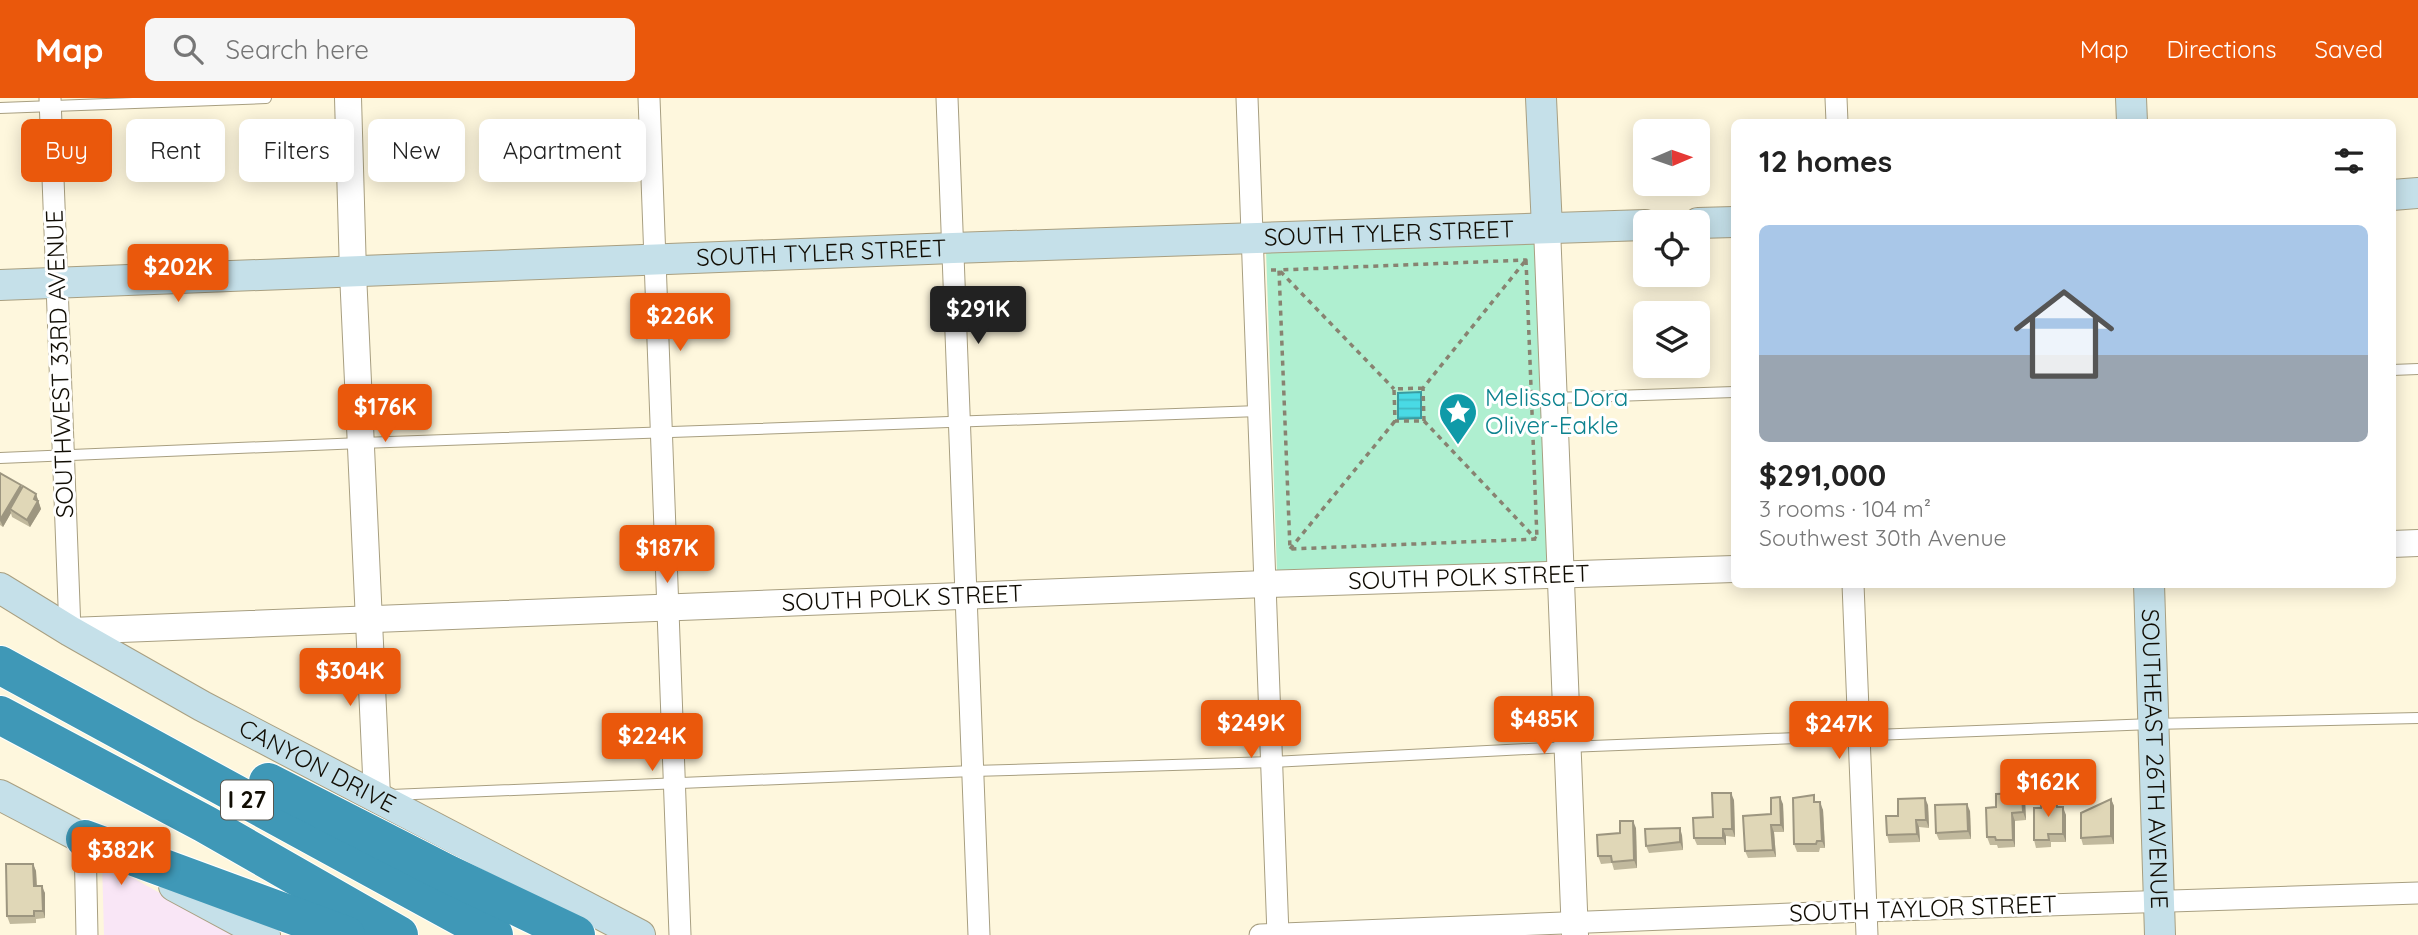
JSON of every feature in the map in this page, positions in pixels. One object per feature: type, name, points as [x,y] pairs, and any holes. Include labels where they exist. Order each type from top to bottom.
[{"type":"highway","name":"I 27","points":[[0,665],[494,935]]},
{"type":"highway","name":"I 27","points":[[0,715],[205,824],[399,935]]},
{"type":"highway","points":[[96,717],[231,764],[446,873],[576,935]]},
{"type":"highway","points":[[85,839],[346,935]]},
{"type":"main road","points":[[1541,98],[1547,228]]},
{"type":"main road","points":[[2131,98],[2132,119]]},
{"type":"main road","points":[[2396,195],[2418,194]]},
{"type":"main road","points":[[1710,223],[1731,222]]},
{"type":"main road","name":"SOUTH TYLER STREET","points":[[0,285],[953,248],[1633,225]]},
{"type":"main road","name":"CANYON DRIVE","points":[[0,588],[202,706],[640,935]]},
{"type":"main road","name":"SOUTHEAST 26TH AVENUE","points":[[2149,588],[2160,935]]},
{"type":"main road","points":[[2,797],[265,935]]},
{"type":"street","points":[[348,98],[377,796]]},
{"type":"street","points":[[649,98],[680,935]]},
{"type":"street","points":[[947,98],[979,935]]},
{"type":"street","points":[[1247,98],[1278,935]]},
{"type":"street","points":[[1836,98],[1837,119]]},
{"type":"street","name":"SOUTHWEST 33RD AVENUE","points":[[50,102],[70,631]]},
{"type":"street","points":[[1547,228],[1575,928]]},
{"type":"street","points":[[2396,544],[2418,543]]},
{"type":"street","name":"SOUTH POLK STREET","points":[[70,631],[1266,584],[1731,569]]},
{"type":"street","points":[[1853,588],[1867,935]]},
{"type":"street","points":[[85,839],[87,935]]},
{"type":"street","name":"SOUTH TAYLOR STREET","points":[[1260,935],[1575,928],[1866,911],[2418,893]]},
{"type":"lane","points":[[0,108],[50,102],[267,98]]},
{"type":"lane","points":[[2396,370],[2418,369]]},
{"type":"lane","points":[[1553,398],[1731,392]]},
{"type":"lane","points":[[0,458],[1259,411]]},
{"type":"lane","points":[[377,796],[973,771],[1272,762],[1567,747],[2152,724],[2418,718]]},
{"type":"path","points":[[1279,270],[1526,260]]},
{"type":"path","points":[[1526,260],[1423,388],[1424,421],[1537,540]]},
{"type":"path","points":[[1526,260],[1537,540]]},
{"type":"path","points":[[1279,270],[1394,389],[1395,421],[1290,549]]},
{"type":"path","points":[[1279,270],[1290,549]]},
{"type":"path","points":[[1394,389],[1423,388]]},
{"type":"path","points":[[1395,421],[1424,421]]},
{"type":"path","points":[[1290,549],[1537,540]]},
{"type":"shaded area","points":[[102,861],[236,935],[104,935]]},
{"type":"green space","points":[[1538,240],[1550,562],[1277,573],[1266,250]]},
{"type":"water","points":[[1421,392],[1421,418],[1398,419],[1398,393]]},
{"type":"building","points":[[0,473],[21,485],[0,520]]},
{"type":"building","points":[[23,486],[36,494],[34,499],[38,501],[27,520],[10,509]]},
{"type":"building","points":[[1712,793],[1731,793],[1732,829],[1723,829],[1723,838],[1694,838],[1693,818],[1713,817]]},
{"type":"building","points":[[2022,793],[2023,812],[2012,813],[2013,840],[1987,837],[1986,808],[1996,807],[1996,794]]},
{"type":"building","points":[[2055,794],[2057,807],[2063,807],[2063,834],[2048,834],[2049,840],[2034,840],[2034,808],[2041,808],[2042,795]]},
{"type":"building","points":[[1814,795],[1814,802],[1820,802],[1822,841],[1817,841],[1816,844],[1794,844],[1793,798]]},
{"type":"building","points":[[1780,797],[1781,825],[1771,825],[1773,850],[1745,851],[1743,816],[1771,814],[1771,798]]},
{"type":"building","points":[[1925,798],[1926,820],[1916,820],[1917,834],[1887,835],[1886,816],[1898,816],[1898,799]]},
{"type":"building","points":[[2111,799],[2111,836],[2081,838],[2081,813]]},
{"type":"building","points":[[1967,804],[1968,831],[1936,833],[1935,805]]},
{"type":"building","points":[[1620,821],[1633,821],[1634,860],[1612,862],[1611,856],[1598,856],[1597,835],[1620,833]]},
{"type":"building","points":[[1680,828],[1680,842],[1646,846],[1645,829]]},
{"type":"building","points":[[6,864],[33,864],[34,886],[42,886],[43,911],[34,911],[34,916],[7,916]]},
{"type":"place","name":"Melissa Dora Oliver-Eakle","points":[[1458,446]]}]
